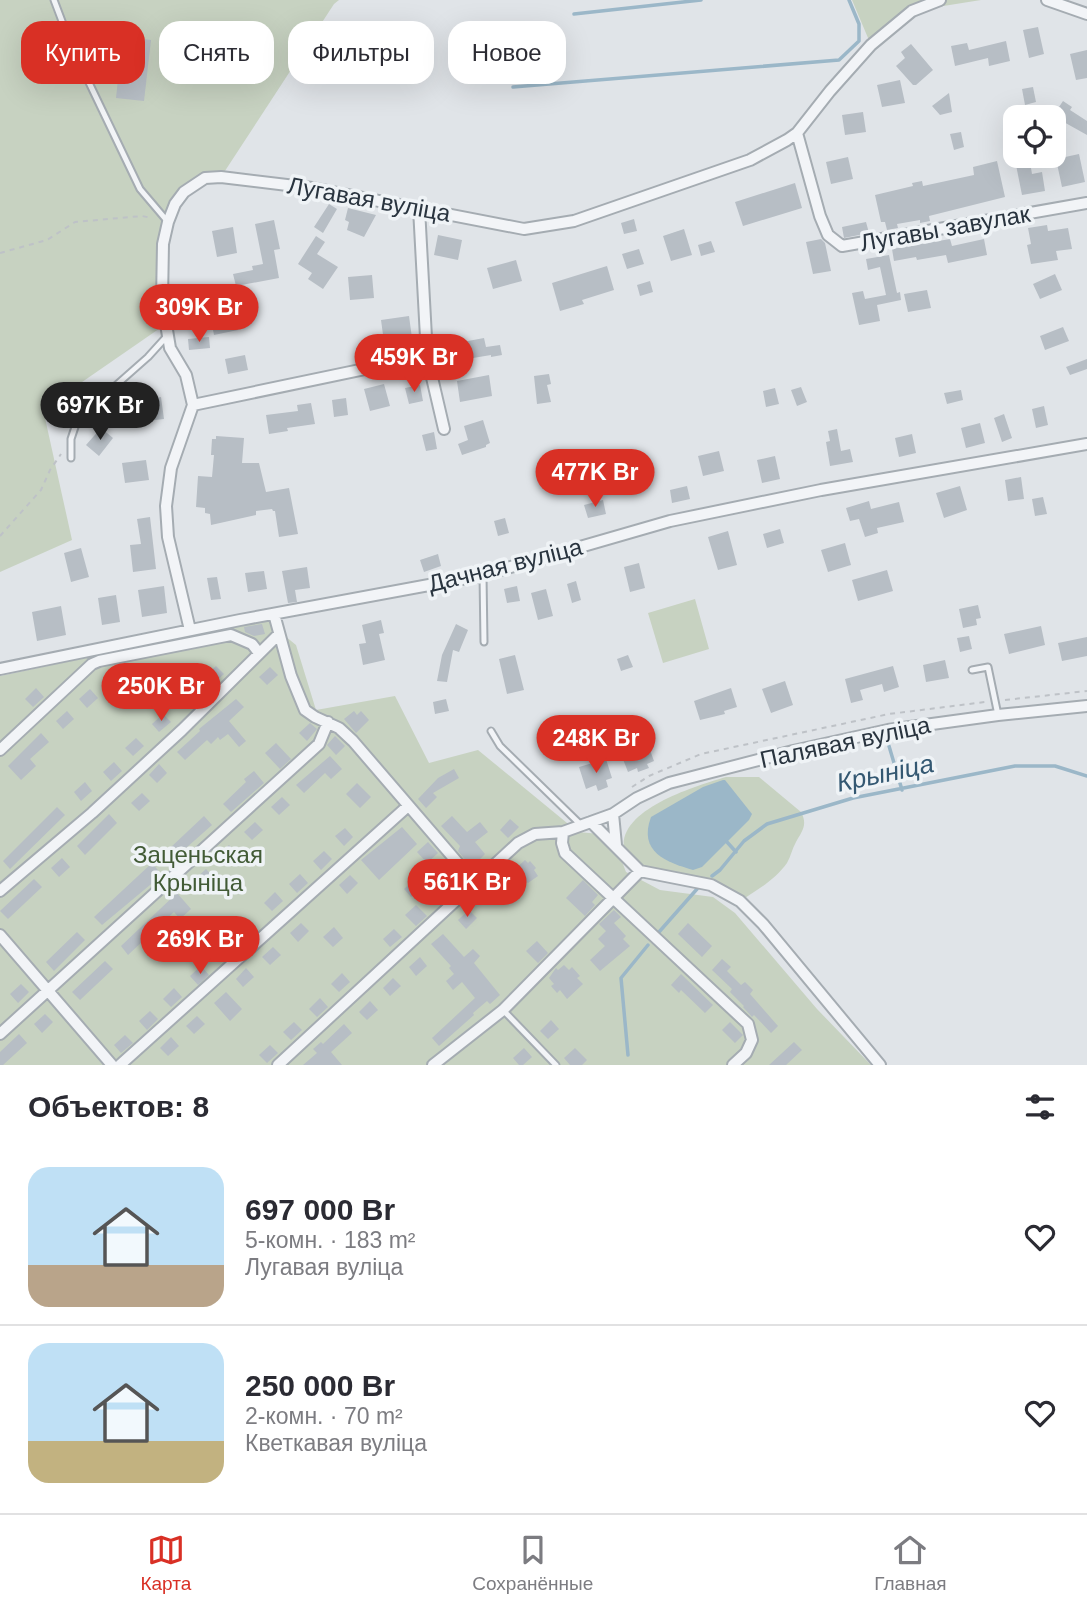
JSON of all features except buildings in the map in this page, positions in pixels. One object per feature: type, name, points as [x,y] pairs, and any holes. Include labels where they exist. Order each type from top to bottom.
[{"type":"street","name":"Лугавая вуліца","points":[[193,405],[190,386],[170,348],[162,300],[161,273],[163,244],[176,204],[184,192],[205,178],[277,182],[524,229],[557,226],[750,160],[797,133],[830,91],[872,45],[912,11],[940,0]]},
{"type":"street","points":[[1047,0],[1087,14]]},
{"type":"street","name":"Лугавы завулак","points":[[797,133],[820,216],[828,234],[842,246],[1087,204]]},
{"type":"street","points":[[419,208],[427,356],[444,429]]},
{"type":"street","points":[[190,630],[168,537],[166,506],[171,468],[193,405],[427,356]]},
{"type":"street","name":"Дачная вуліца","points":[[2,669],[190,630],[483,575],[670,521],[821,490],[1087,444]]},
{"type":"street","points":[[274,614],[291,677],[305,710],[315,718],[339,728],[353,741],[476,884]]},
{"type":"street","points":[[0,891],[92,813],[279,634]]},
{"type":"street","points":[[0,750],[92,664],[231,635],[252,645],[259,653]]},
{"type":"street","name":"Палявая вуліца","points":[[278,1065],[518,843],[535,834],[563,832],[613,814],[669,783],[877,733],[998,715],[1087,706]]},
{"type":"street","points":[[0,1034],[319,744],[328,722]]},
{"type":"street","points":[[120,1065],[408,806]]},
{"type":"street","points":[[613,814],[614,840],[618,848]]},
{"type":"street","points":[[586,823],[618,848],[640,871],[711,885],[740,901],[880,1065]]},
{"type":"street","points":[[563,832],[565,853],[748,1024],[752,1040],[746,1053],[733,1065]]},
{"type":"street","points":[[439,1063],[503,1010],[640,871]]},
{"type":"street","points":[[0,935],[112,1065]]},
{"type":"lane","points":[[54,0],[71,45],[139,189],[168,222]]},
{"type":"lane","points":[[71,457],[71,439],[76,424],[168,335]]},
{"type":"lane","points":[[483,575],[484,642]]},
{"type":"lane","points":[[972,670],[988,667],[998,715]]},
{"type":"lane","points":[[491,731],[500,746],[586,823]]},
{"type":"lane","points":[[503,1010],[556,1065]]},
{"type":"path","points":[[0,253],[47,240],[75,222],[142,216],[168,222]]},
{"type":"path","points":[[0,536],[41,490],[60,455],[71,447]]},
{"type":"green space","points":[[0,0],[339,0],[323,21],[288,21],[288,74],[221,177],[193,185],[168,222],[166,324],[43,409],[72,540],[0,572]]},
{"type":"green space","points":[[852,0],[981,0],[912,11],[871,45]]},
{"type":"green space","points":[[695,599],[709,649],[663,663],[648,613]]},
{"type":"green space","name":"Заценьская Крыніца","points":[[279,617],[285,636],[296,645],[316,710],[395,696],[429,763],[478,750],[578,832],[600,834],[610,844],[611,851],[621,859],[626,872],[660,890],[713,897],[735,913],[817,1009],[871,1065],[0,1065],[0,676]]},
{"type":"green space","points":[[726,777],[759,777],[801,812],[803,828],[787,863],[777,875],[740,901],[705,886],[643,872],[630,862],[624,849],[625,835],[633,822],[661,801]]},
{"type":"water","points":[[723,780],[752,814],[749,820],[702,867],[693,870],[657,854],[648,839],[651,817],[703,787]]},
{"type":"waterway","points":[[574,14],[701,0]]},
{"type":"waterway","points":[[513,87],[839,60],[859,41],[859,24],[849,0]]},
{"type":"waterway","points":[[889,746],[902,790]]},
{"type":"waterway","name":"Крыніца","points":[[712,876],[744,841],[767,824],[853,798],[1015,766],[1055,766],[1087,776]]},
{"type":"waterway","points":[[727,842],[736,852]]},
{"type":"waterway","name":"Крыніца","points":[[659,932],[697,889]]},
{"type":"waterway","name":"Крыніца","points":[[628,1055],[621,978],[648,945]]}]
